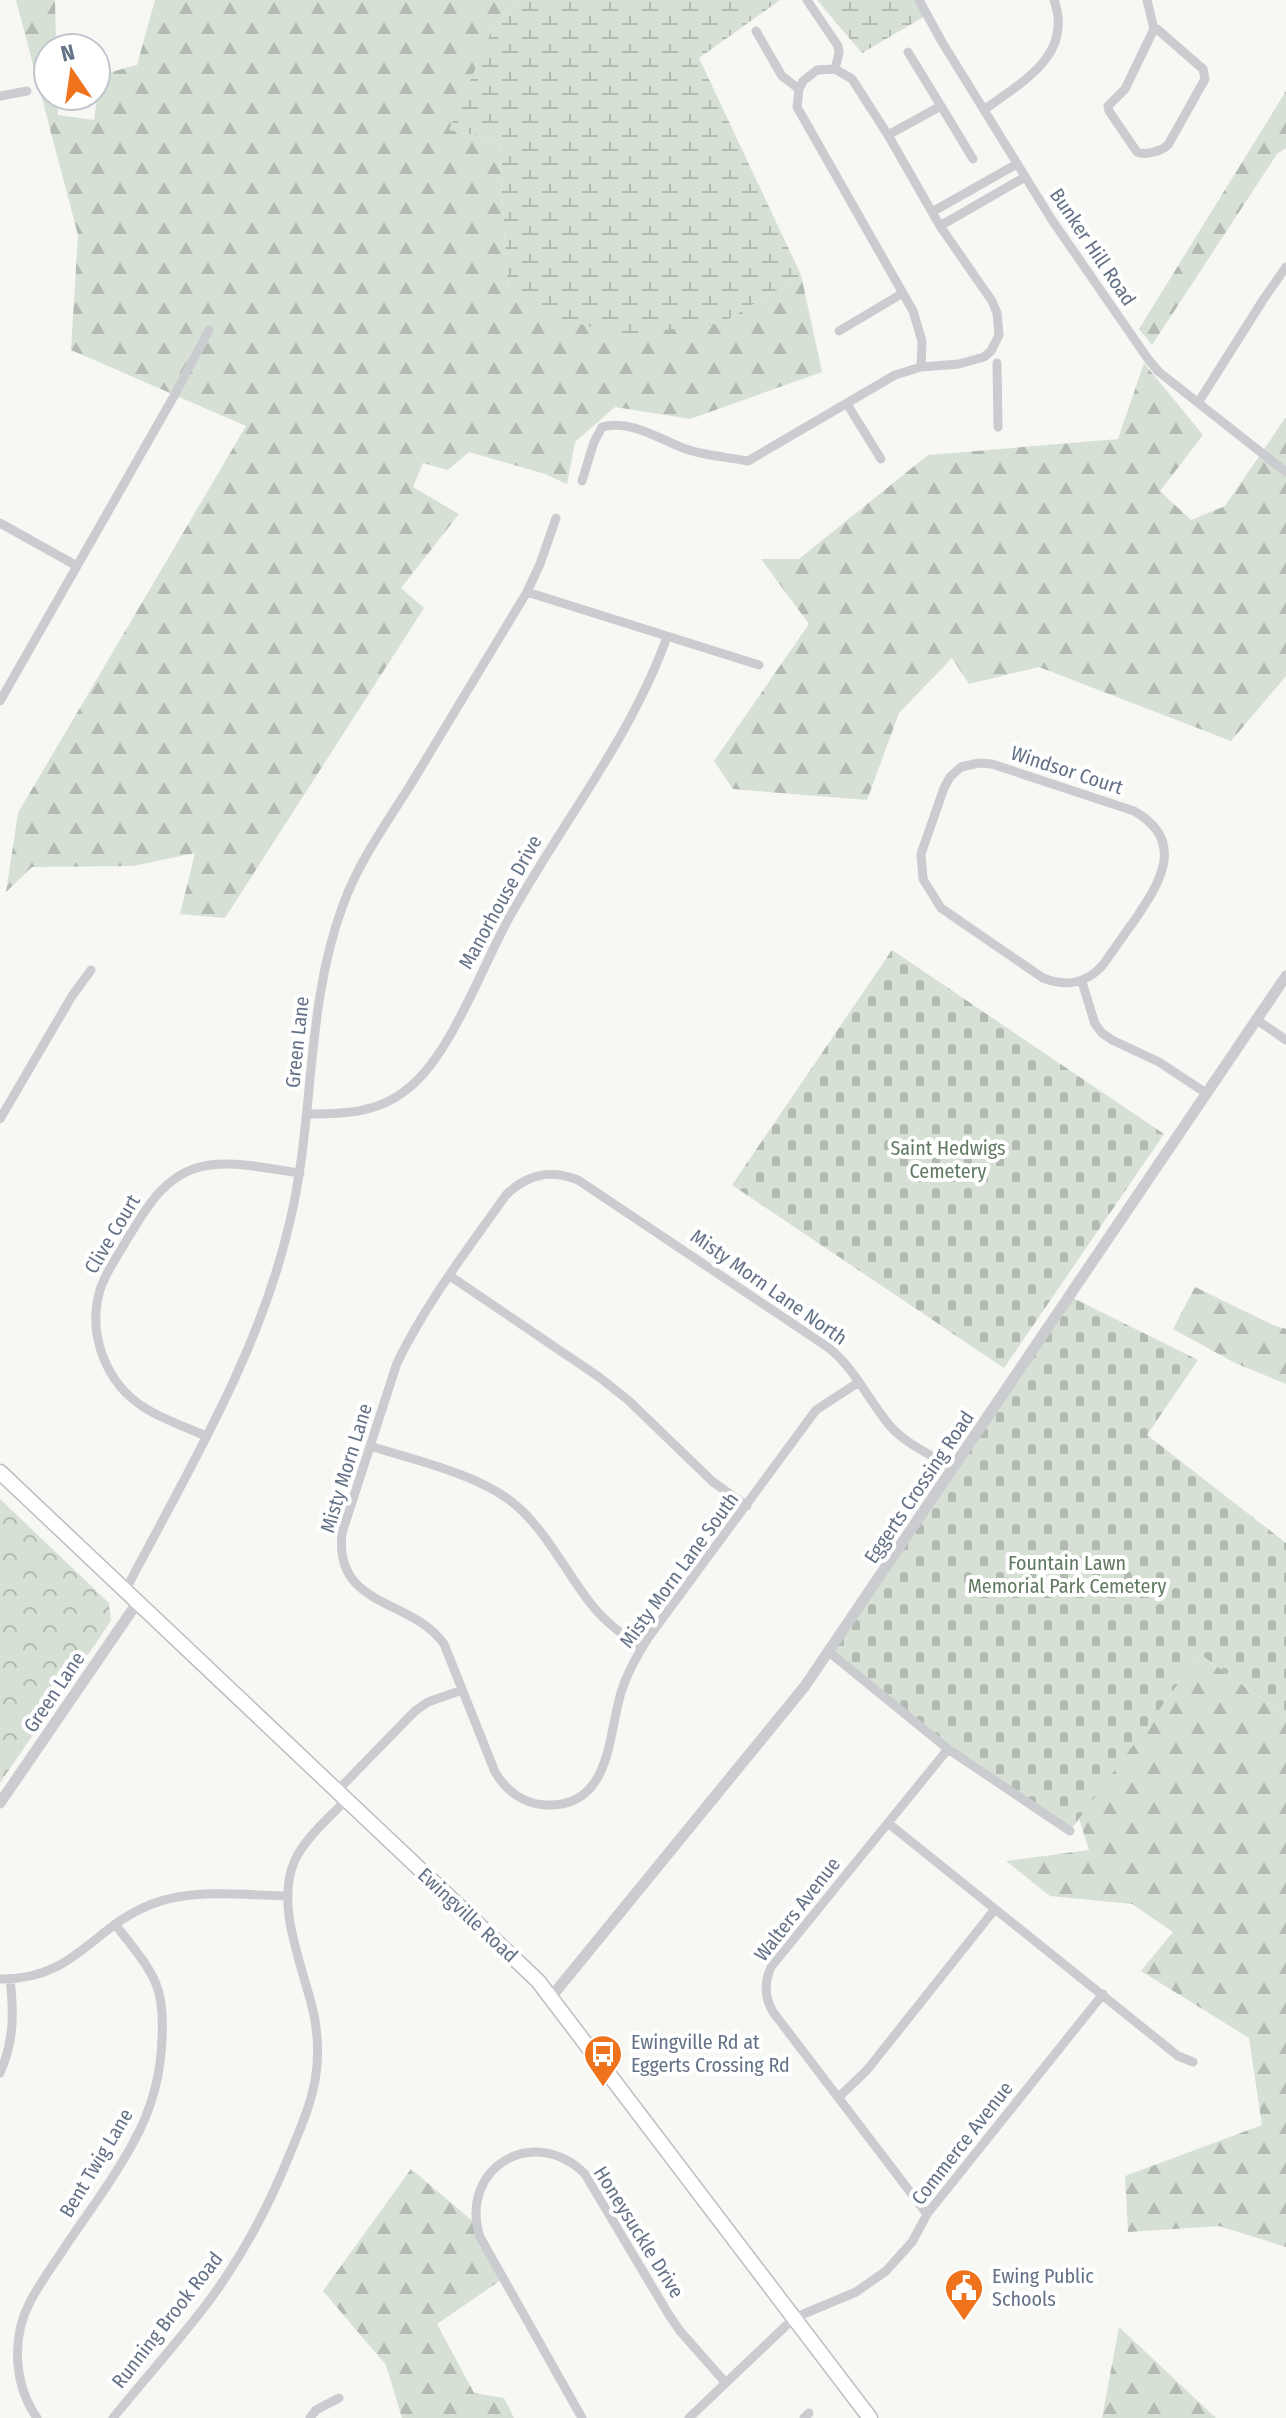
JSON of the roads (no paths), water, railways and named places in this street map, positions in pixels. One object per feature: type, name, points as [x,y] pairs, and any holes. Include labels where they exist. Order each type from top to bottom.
[{"type":"main road","name":"Ewingville Road","points":[[0,1472],[552,1996],[870,2418]]},
{"type":"street","points":[[807,0],[838,46],[835,69]]},
{"type":"street","name":"Bunker Hill Road","points":[[919,0],[1052,220],[1148,359],[1159,372],[1286,472]]},
{"type":"street","points":[[984,110],[1032,74],[1049,56],[1058,30],[1054,0]]},
{"type":"street","points":[[1147,0],[1154,29],[1125,89],[1108,106],[1141,154],[1168,145],[1205,79],[1203,69],[1154,29]]},
{"type":"street","points":[[756,31],[782,76],[799,89]]},
{"type":"street","points":[[908,52],[973,159]]},
{"type":"street","points":[[582,481],[602,427],[616,423],[658,436],[688,450],[748,461],[895,375],[921,367],[975,361],[991,351],[999,335],[997,313],[992,301],[940,226],[852,79],[835,69],[817,70],[803,81],[799,89],[800,114],[903,293],[922,341],[921,367]]},
{"type":"street","points":[[0,96],[27,91]]},
{"type":"street","points":[[888,135],[941,106]]},
{"type":"street","points":[[932,212],[1017,164]]},
{"type":"street","points":[[940,226],[1025,177]]},
{"type":"street","points":[[1198,403],[1286,267]]},
{"type":"street","points":[[839,331],[903,293]]},
{"type":"street","points":[[0,701],[209,330]]},
{"type":"street","points":[[997,363],[998,427]]},
{"type":"street","points":[[847,404],[881,459]]},
{"type":"street","name":"Green Lane","points":[[125,1591],[206,1436],[267,1303],[300,1173],[320,990],[334,929],[344,902],[373,842],[527,592],[556,518]]},
{"type":"street","points":[[0,523],[77,566]]},
{"type":"street","points":[[527,592],[759,665]]},
{"type":"street","name":"Manorhouse Drive","points":[[308,1114],[365,1111],[399,1096],[421,1076],[454,1026],[529,882],[642,699],[667,637]]},
{"type":"street","name":"Windsor Court","points":[[992,764],[1134,811],[1146,818],[1159,835],[1165,864],[1155,890],[1102,966],[1082,982],[1062,983],[1043,978],[941,908],[927,888],[921,854],[944,788],[961,767],[992,764]]},
{"type":"street","points":[[0,1119],[72,996],[91,970]]},
{"type":"street","name":"Eggerts Crossing Road","points":[[552,1996],[776,1723],[829,1652],[1286,976]]},
{"type":"street","points":[[1082,982],[1095,1024],[1102,1033],[1159,1062],[1206,1093]]},
{"type":"street","points":[[1257,1020],[1286,1040]]},
{"type":"street","name":"Clive Court","points":[[206,1436],[155,1414],[119,1386],[102,1356],[96,1324],[100,1291],[106,1274],[151,1202],[182,1174],[211,1164],[300,1173]]},
{"type":"street","name":"Misty Morn Lane North","points":[[538,1175],[551,1173],[578,1180],[829,1348],[840,1357],[899,1435],[953,1468]]},
{"type":"street","name":"Misty Morn Lane","points":[[521,1799],[495,1772],[444,1644],[428,1626],[362,1591],[346,1570],[342,1557],[342,1533],[397,1363],[419,1322],[506,1195],[515,1186],[538,1175]]},
{"type":"street","points":[[450,1276],[599,1377],[628,1400],[713,1482],[747,1506]]},
{"type":"street","name":"Misty Morn Lane South","points":[[521,1799],[545,1805],[558,1804],[581,1796],[591,1787],[606,1764],[619,1698],[642,1648],[816,1410],[859,1382]]},
{"type":"street","points":[[370,1446],[481,1483],[515,1504],[530,1519],[592,1606],[606,1621],[642,1648]]},
{"type":"street","name":"Green Lane","points":[[0,1803],[137,1603]]},
{"type":"street","points":[[829,1652],[948,1749],[1070,1831]]},
{"type":"street","name":"Running Brook Road","points":[[113,2418],[206,2305],[237,2259],[283,2171],[310,2101],[317,2037],[287,1909],[290,1873],[296,1859],[341,1796],[415,1711],[428,1702],[462,1690]]},
{"type":"street","name":"Walters Avenue","points":[[927,2214],[769,2005],[766,1996],[767,1976],[771,1967],[948,1749]]},
{"type":"street","points":[[888,1823],[1178,2056],[1193,2062]]},
{"type":"street","points":[[0,2073],[12,2040],[14,2021],[5,1979],[28,1977],[63,1964],[79,1955],[115,1924],[152,1904],[191,1895],[287,1896]]},
{"type":"street","points":[[839,2097],[867,2070],[995,1909]]},
{"type":"street","name":"Bent Twig Lane","points":[[37,2418],[20,2376],[18,2340],[22,2320],[38,2287],[132,2147],[152,2102],[160,2065],[163,2026],[157,1987],[150,1972],[115,1924]]},
{"type":"street","name":"Commerce Avenue","points":[[794,2318],[856,2292],[887,2271],[908,2246],[927,2214],[1103,1994]]},
{"type":"street","name":"Honeysuckle Drive","points":[[582,2418],[480,2237],[477,2226],[475,2213],[481,2188],[496,2167],[517,2155],[530,2152],[555,2154],[576,2165],[585,2174],[680,2331],[725,2382]]},
{"type":"street","points":[[689,2418],[794,2318]]},
{"type":"street","points":[[310,2418],[316,2410],[339,2398]]},
{"type":"place","name":"Ewingville Rd at Eggerts Crossing Rd","points":[[603,2088]]},
{"type":"place","name":"Ewing Public Schools","points":[[964,2322]]},
{"type":"park label","name":"Saint Hedwigs Cemetery","points":[[948,1160]]},
{"type":"park label","name":"Fountain Lawn Memorial Park Cemetery","points":[[1067,1574]]}]
